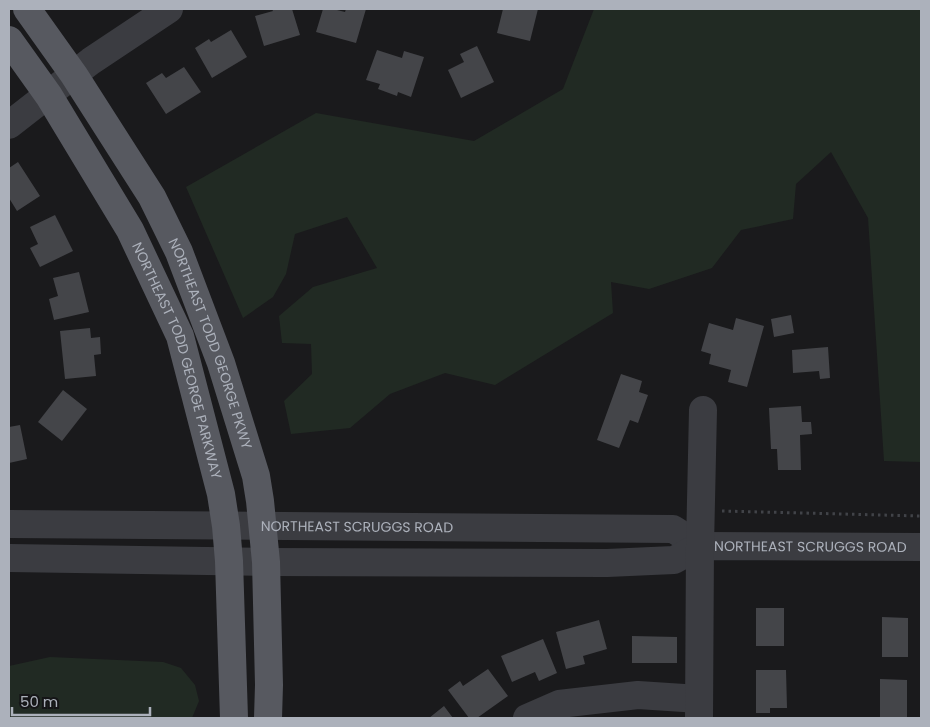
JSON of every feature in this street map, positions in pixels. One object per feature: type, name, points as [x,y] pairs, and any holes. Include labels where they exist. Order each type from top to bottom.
[{"type":"main road","name":"NORTHEAST TODD GEORGE PKWY","points":[[27,9],[74,75],[152,197],[179,252],[221,364],[256,476],[263,526],[266,562],[268,718]]},
{"type":"main road","name":"NORTHEAST TODD GEORGE PARKWAY","points":[[9,40],[49,96],[130,230],[180,336],[221,494],[226,526],[229,561],[234,718]]},
{"type":"street","points":[[9,125],[74,75],[169,9]]},
{"type":"street","points":[[527,718],[559,704],[638,695],[699,708],[703,410]]},
{"type":"street","name":"NORTHEAST SCRUGGS ROAD","points":[[9,524],[674,529],[700,546]]},
{"type":"street","name":"NORTHEAST SCRUGGS ROAD","points":[[9,558],[266,562],[626,562],[674,560],[700,546],[921,547]]},
{"type":"shaded area","points":[[594,9],[921,9],[921,462],[884,461],[868,218],[831,152],[796,184],[793,219],[741,230],[712,268],[649,289],[611,282],[613,313],[495,385],[445,373],[390,394],[350,428],[291,434],[284,401],[312,374],[311,344],[282,343],[279,316],[313,287],[377,268],[347,217],[295,234],[286,274],[273,297],[243,318],[186,187],[316,113],[474,141],[563,89]]},
{"type":"shaded area","points":[[50,657],[163,662],[181,668],[195,685],[199,701],[192,718],[9,718],[9,666]]},
{"type":"building","points":[[272,9],[292,9],[300,35],[264,46],[255,16],[273,11]]},
{"type":"building","points":[[323,9],[345,12],[346,9],[366,9],[356,43],[316,32]]},
{"type":"building","points":[[503,9],[538,9],[530,41],[497,33]]},
{"type":"building","points":[[231,30],[247,57],[212,78],[195,48],[209,39],[211,42]]},
{"type":"building","points":[[477,46],[494,82],[461,98],[448,70],[464,62],[460,54]]},
{"type":"building","points":[[377,50],[402,58],[404,51],[424,57],[411,97],[398,92],[397,96],[378,89],[380,84],[366,80]]},
{"type":"building","points":[[184,67],[201,92],[166,114],[146,83],[162,73],[166,78]]},
{"type":"building","points":[[18,162],[40,196],[17,211],[9,198],[9,168]]},
{"type":"building","points":[[55,215],[73,251],[40,267],[30,248],[38,244],[30,227]]},
{"type":"building","points":[[79,272],[89,312],[54,320],[49,299],[58,296],[53,278]]},
{"type":"building","points":[[791,315],[794,333],[774,337],[771,319]]},
{"type":"building","points":[[736,318],[764,326],[747,387],[728,382],[731,370],[709,364],[711,354],[701,351],[709,323],[733,330]]},
{"type":"building","points":[[90,328],[91,338],[100,337],[101,354],[94,355],[96,376],[65,379],[60,331]]},
{"type":"building","points":[[828,347],[830,378],[820,379],[819,371],[793,373],[792,350]]},
{"type":"building","points":[[621,374],[642,381],[639,392],[648,395],[638,423],[630,420],[619,448],[597,440]]},
{"type":"building","points":[[63,390],[87,409],[62,441],[38,422]]},
{"type":"building","points":[[801,406],[802,422],[811,422],[812,434],[800,435],[801,470],[778,470],[777,449],[771,449],[769,408]]},
{"type":"building","points":[[20,425],[27,459],[9,463],[9,427]]},
{"type":"building","points":[[756,608],[784,608],[784,646],[756,646]]},
{"type":"building","points":[[882,617],[908,618],[908,657],[882,657]]},
{"type":"building","points":[[599,620],[607,649],[583,656],[585,664],[566,669],[556,632]]},
{"type":"building","points":[[632,636],[677,637],[677,663],[632,663]]},
{"type":"building","points":[[543,639],[557,673],[539,681],[535,672],[512,682],[501,656]]},
{"type":"building","points":[[488,669],[508,696],[477,718],[469,718],[448,690],[460,681],[463,686]]},
{"type":"building","points":[[756,670],[786,670],[787,708],[770,708],[770,713],[756,713]]},
{"type":"building","points":[[880,679],[907,680],[907,718],[880,718]]},
{"type":"building","points":[[444,706],[453,718],[429,718]]}]
